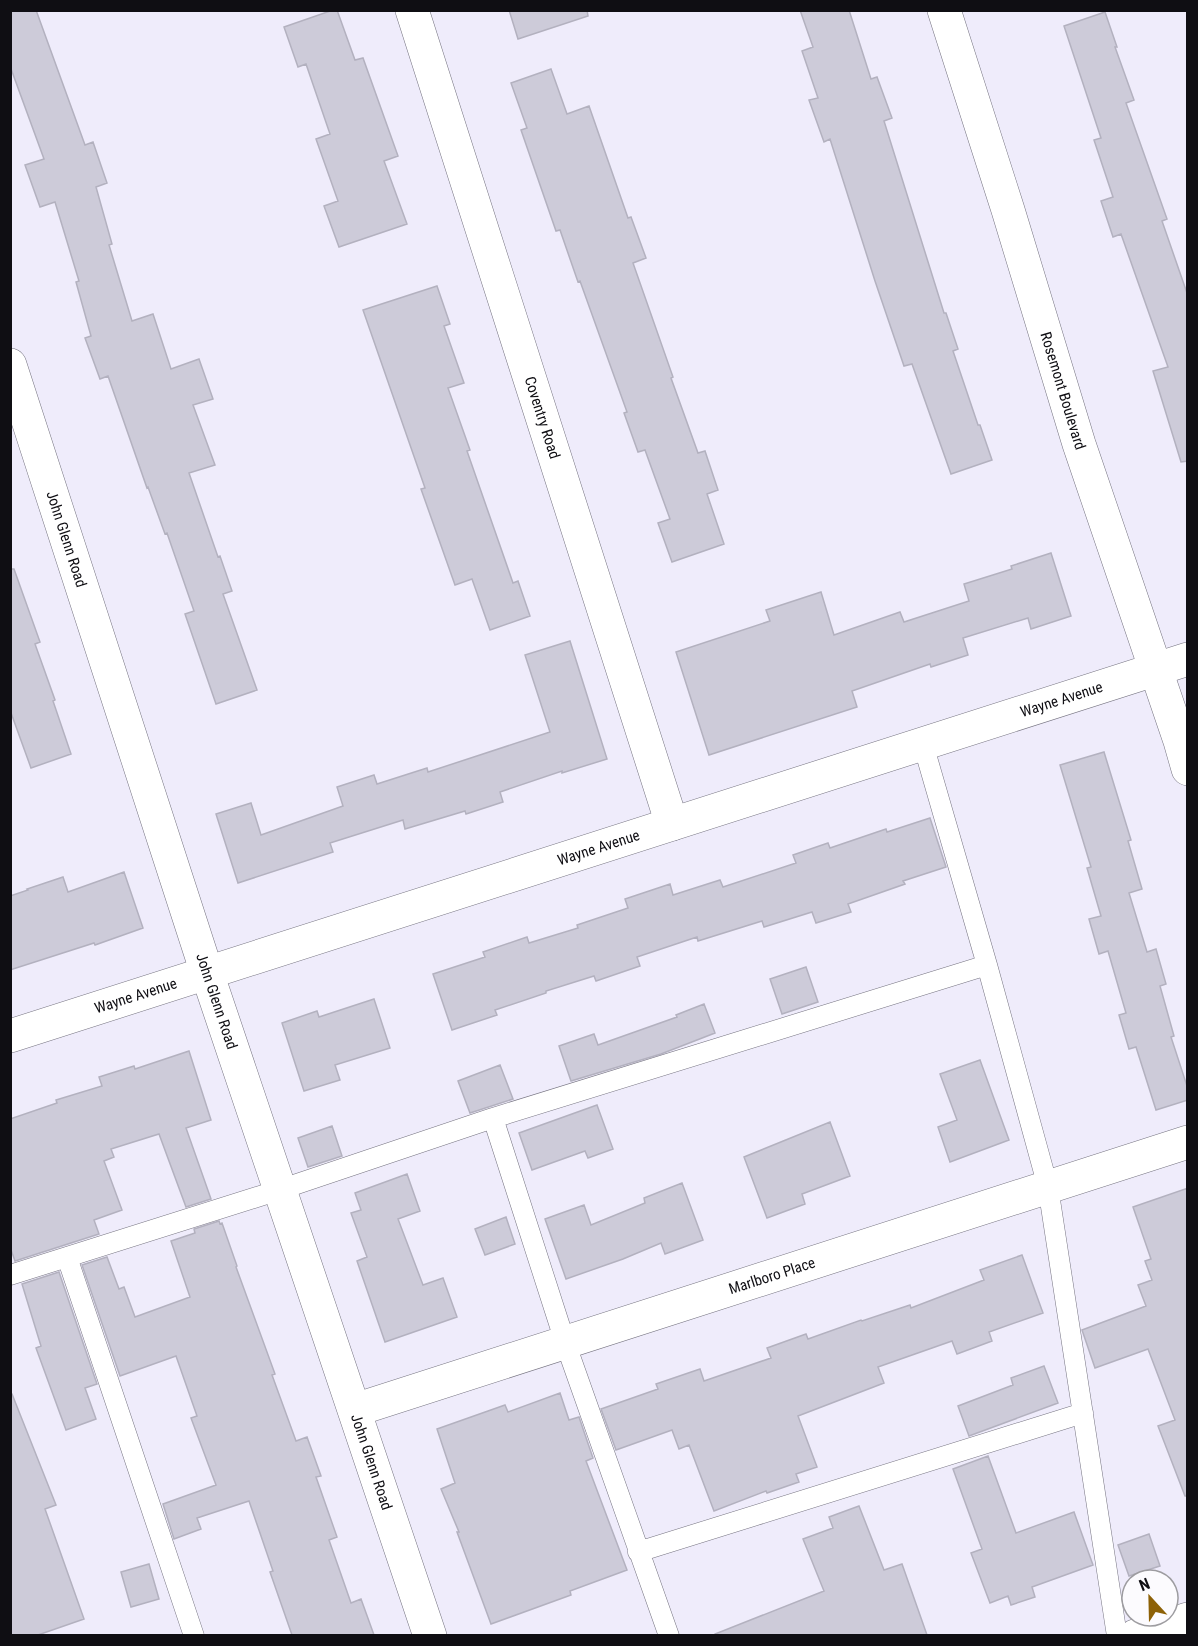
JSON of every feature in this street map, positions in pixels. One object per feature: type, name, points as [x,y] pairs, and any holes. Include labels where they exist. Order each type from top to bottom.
[{"type":"street","name":"Coventry Road","points":[[412,10],[672,824]]},
{"type":"street","name":"Rosemont Boulevard","points":[[944,10],[1079,444],[1188,769]]},
{"type":"street","name":"John Glenn Road","points":[[10,365],[207,973],[430,1635]]},
{"type":"street","name":"Wayne Avenue","points":[[10,1036],[1188,659]]},
{"type":"street","name":"Marlboro Place","points":[[355,1410],[1188,1142]]},
{"type":"street","points":[[1135,1635],[1188,1619]]},
{"type":"lane","points":[[923,744],[1048,1187],[1117,1635]]},
{"type":"lane","points":[[10,1275],[279,1190],[493,1118],[987,965]]},
{"type":"lane","points":[[493,1118],[565,1342],[669,1635]]},
{"type":"lane","points":[[67,1257],[194,1635]]},
{"type":"lane","points":[[638,1552],[1083,1413]]},
{"type":"building","points":[[10,10],[36,10],[85,145],[93,142],[107,183],[96,187],[112,244],[109,245],[132,321],[153,314],[171,369],[199,359],[213,399],[193,405],[215,465],[189,473],[232,591],[223,594],[257,690],[216,704],[185,614],[194,611],[167,533],[165,534],[147,488],[108,376],[100,379],[85,338],[91,336],[76,282],[79,281],[55,202],[40,207],[25,165],[44,159],[10,66]]},
{"type":"building","points":[[337,10],[355,60],[363,58],[398,156],[384,161],[407,224],[339,247],[324,206],[338,201],[316,139],[330,134],[306,64],[298,67],[284,27]]},
{"type":"building","points":[[509,10],[587,10],[588,16],[518,39]]},
{"type":"building","points":[[800,10],[849,10],[871,79],[877,77],[892,118],[884,121],[944,313],[946,313],[958,349],[953,351],[992,460],[951,474],[912,364],[904,366],[830,139],[824,142],[809,100],[818,98],[802,51],[813,47]]},
{"type":"building","points":[[1105,12],[1134,100],[1126,103],[1167,219],[1162,221],[1188,296],[1188,461],[1181,462],[1153,371],[1168,367],[1121,234],[1113,237],[1101,201],[1113,197],[1094,140],[1101,138],[1064,26]]},
{"type":"building","points":[[551,69],[567,114],[589,106],[628,218],[631,217],[646,258],[633,263],[673,377],[671,378],[698,453],[705,451],[718,490],[707,494],[724,544],[672,562],[658,523],[670,519],[645,450],[638,452],[624,413],[627,412],[580,281],[578,282],[560,230],[556,231],[521,130],[527,128],[511,83]]},
{"type":"building","points":[[437,286],[450,324],[444,326],[464,383],[448,388],[470,450],[467,451],[513,583],[518,581],[530,616],[490,630],[472,579],[455,585],[421,489],[425,488],[363,310]]},
{"type":"building","points":[[1051,553],[1071,616],[1031,629],[1028,618],[963,638],[968,655],[931,667],[930,664],[852,691],[857,707],[709,755],[676,652],[770,621],[766,610],[821,592],[834,635],[900,612],[904,622],[969,601],[964,584],[1012,569],[1011,566]]},
{"type":"building","points":[[10,569],[14,569],[40,642],[35,644],[71,754],[31,768],[10,710]]},
{"type":"building","points":[[570,641],[607,759],[500,792],[503,802],[466,814],[465,811],[405,829],[403,820],[330,843],[333,852],[238,883],[216,814],[251,803],[261,835],[343,806],[337,787],[374,775],[377,784],[427,768],[428,772],[550,732],[525,655]]},
{"type":"building","points":[[1104,752],[1131,840],[1128,841],[1142,889],[1129,893],[1147,952],[1156,949],[1166,984],[1160,986],[1174,1036],[1171,1037],[1188,1089],[1188,1100],[1156,1110],[1136,1047],[1129,1049],[1119,1015],[1126,1013],[1108,951],[1099,954],[1089,919],[1101,916],[1087,868],[1091,867],[1060,765]]},
{"type":"building","points":[[930,818],[946,867],[903,881],[905,884],[848,904],[851,912],[816,923],[812,912],[764,927],[762,921],[698,941],[697,937],[637,957],[640,966],[596,981],[594,976],[546,991],[546,993],[495,1010],[497,1015],[452,1030],[433,974],[485,957],[483,952],[527,937],[529,943],[578,928],[577,925],[628,908],[625,899],[670,884],[673,895],[720,880],[723,887],[796,863],[793,855],[828,843],[830,848],[886,829],[887,832]]},
{"type":"building","points":[[124,872],[143,928],[10,970],[10,896],[63,877],[68,892]]},
{"type":"building","points":[[806,967],[818,1002],[782,1014],[770,979]]},
{"type":"building","points":[[374,999],[390,1048],[335,1065],[340,1080],[304,1091],[282,1023],[317,1011],[319,1017]]},
{"type":"building","points":[[704,1004],[715,1033],[661,1054],[571,1081],[559,1046],[594,1034],[598,1045],[677,1017],[676,1015]]},
{"type":"building","points":[[189,1051],[211,1120],[186,1128],[211,1199],[186,1207],[159,1134],[111,1149],[114,1157],[104,1161],[122,1210],[94,1220],[99,1234],[15,1261],[10,1247],[10,1119],[57,1103],[56,1100],[102,1086],[99,1077],[134,1066],[135,1069]]},
{"type":"building","points":[[980,1060],[1009,1140],[950,1162],[938,1127],[957,1120],[940,1074]]},
{"type":"building","points":[[500,1065],[513,1099],[470,1113],[458,1081]]},
{"type":"building","points":[[597,1105],[613,1149],[588,1158],[585,1151],[532,1170],[519,1133]]},
{"type":"building","points":[[830,1122],[850,1176],[802,1194],[805,1204],[767,1218],[744,1157]]},
{"type":"building","points":[[332,1126],[342,1156],[308,1167],[298,1138]]},
{"type":"building","points":[[407,1174],[420,1211],[398,1219],[423,1285],[443,1278],[457,1317],[385,1342],[357,1261],[367,1257],[351,1213],[361,1210],[355,1193]]},
{"type":"building","points":[[682,1183],[703,1240],[665,1254],[661,1243],[566,1279],[545,1219],[584,1205],[591,1225],[645,1203],[644,1198]]},
{"type":"building","points":[[1188,1188],[1188,1496],[1185,1496],[1158,1426],[1175,1420],[1148,1349],[1095,1368],[1082,1330],[1146,1306],[1138,1285],[1152,1280],[1145,1261],[1151,1259],[1133,1207]]},
{"type":"building","points":[[506,1217],[515,1244],[485,1255],[475,1229]]},
{"type":"building","points":[[219,1221],[220,1224],[222,1223],[275,1374],[272,1375],[296,1441],[307,1437],[321,1476],[316,1477],[337,1537],[329,1540],[351,1603],[361,1599],[374,1635],[292,1635],[249,1501],[197,1518],[201,1529],[174,1539],[163,1504],[216,1485],[191,1418],[197,1416],[176,1356],[120,1376],[82,1265],[107,1257],[119,1289],[124,1287],[135,1317],[190,1297],[171,1241],[195,1233],[194,1229]]},
{"type":"building","points":[[1022,1255],[1043,1313],[989,1332],[992,1341],[957,1354],[952,1341],[878,1367],[884,1383],[798,1416],[817,1467],[796,1474],[799,1482],[767,1493],[766,1491],[714,1511],[689,1445],[679,1449],[672,1430],[616,1450],[601,1409],[658,1389],[656,1384],[700,1369],[704,1381],[771,1358],[767,1348],[806,1334],[808,1339],[910,1305],[911,1308],[984,1280],[980,1270]]},
{"type":"building","points":[[59,1272],[97,1384],[85,1388],[96,1419],[66,1430],[36,1348],[41,1346],[22,1284]]},
{"type":"building","points":[[1044,1366],[1058,1403],[969,1436],[958,1406],[1013,1385],[1011,1378]]},
{"type":"building","points":[[560,1393],[569,1420],[579,1417],[593,1458],[586,1461],[627,1570],[570,1591],[571,1595],[491,1624],[457,1532],[459,1532],[441,1489],[455,1483],[437,1429],[505,1405],[508,1412]]},
{"type":"building","points":[[10,1394],[12,1394],[56,1505],[45,1509],[84,1619],[38,1635],[10,1635]]},
{"type":"building","points":[[988,1456],[1016,1533],[1074,1512],[1093,1565],[1032,1587],[1035,1597],[1011,1605],[1008,1596],[990,1603],[971,1553],[982,1549],[953,1469]]},
{"type":"building","points":[[859,1506],[884,1570],[902,1564],[927,1635],[715,1635],[824,1591],[803,1539],[833,1528],[829,1517]]},
{"type":"building","points":[[1149,1534],[1160,1566],[1126,1568],[1118,1545]]},
{"type":"building","points":[[149,1564],[159,1599],[131,1607],[121,1572]]}]
